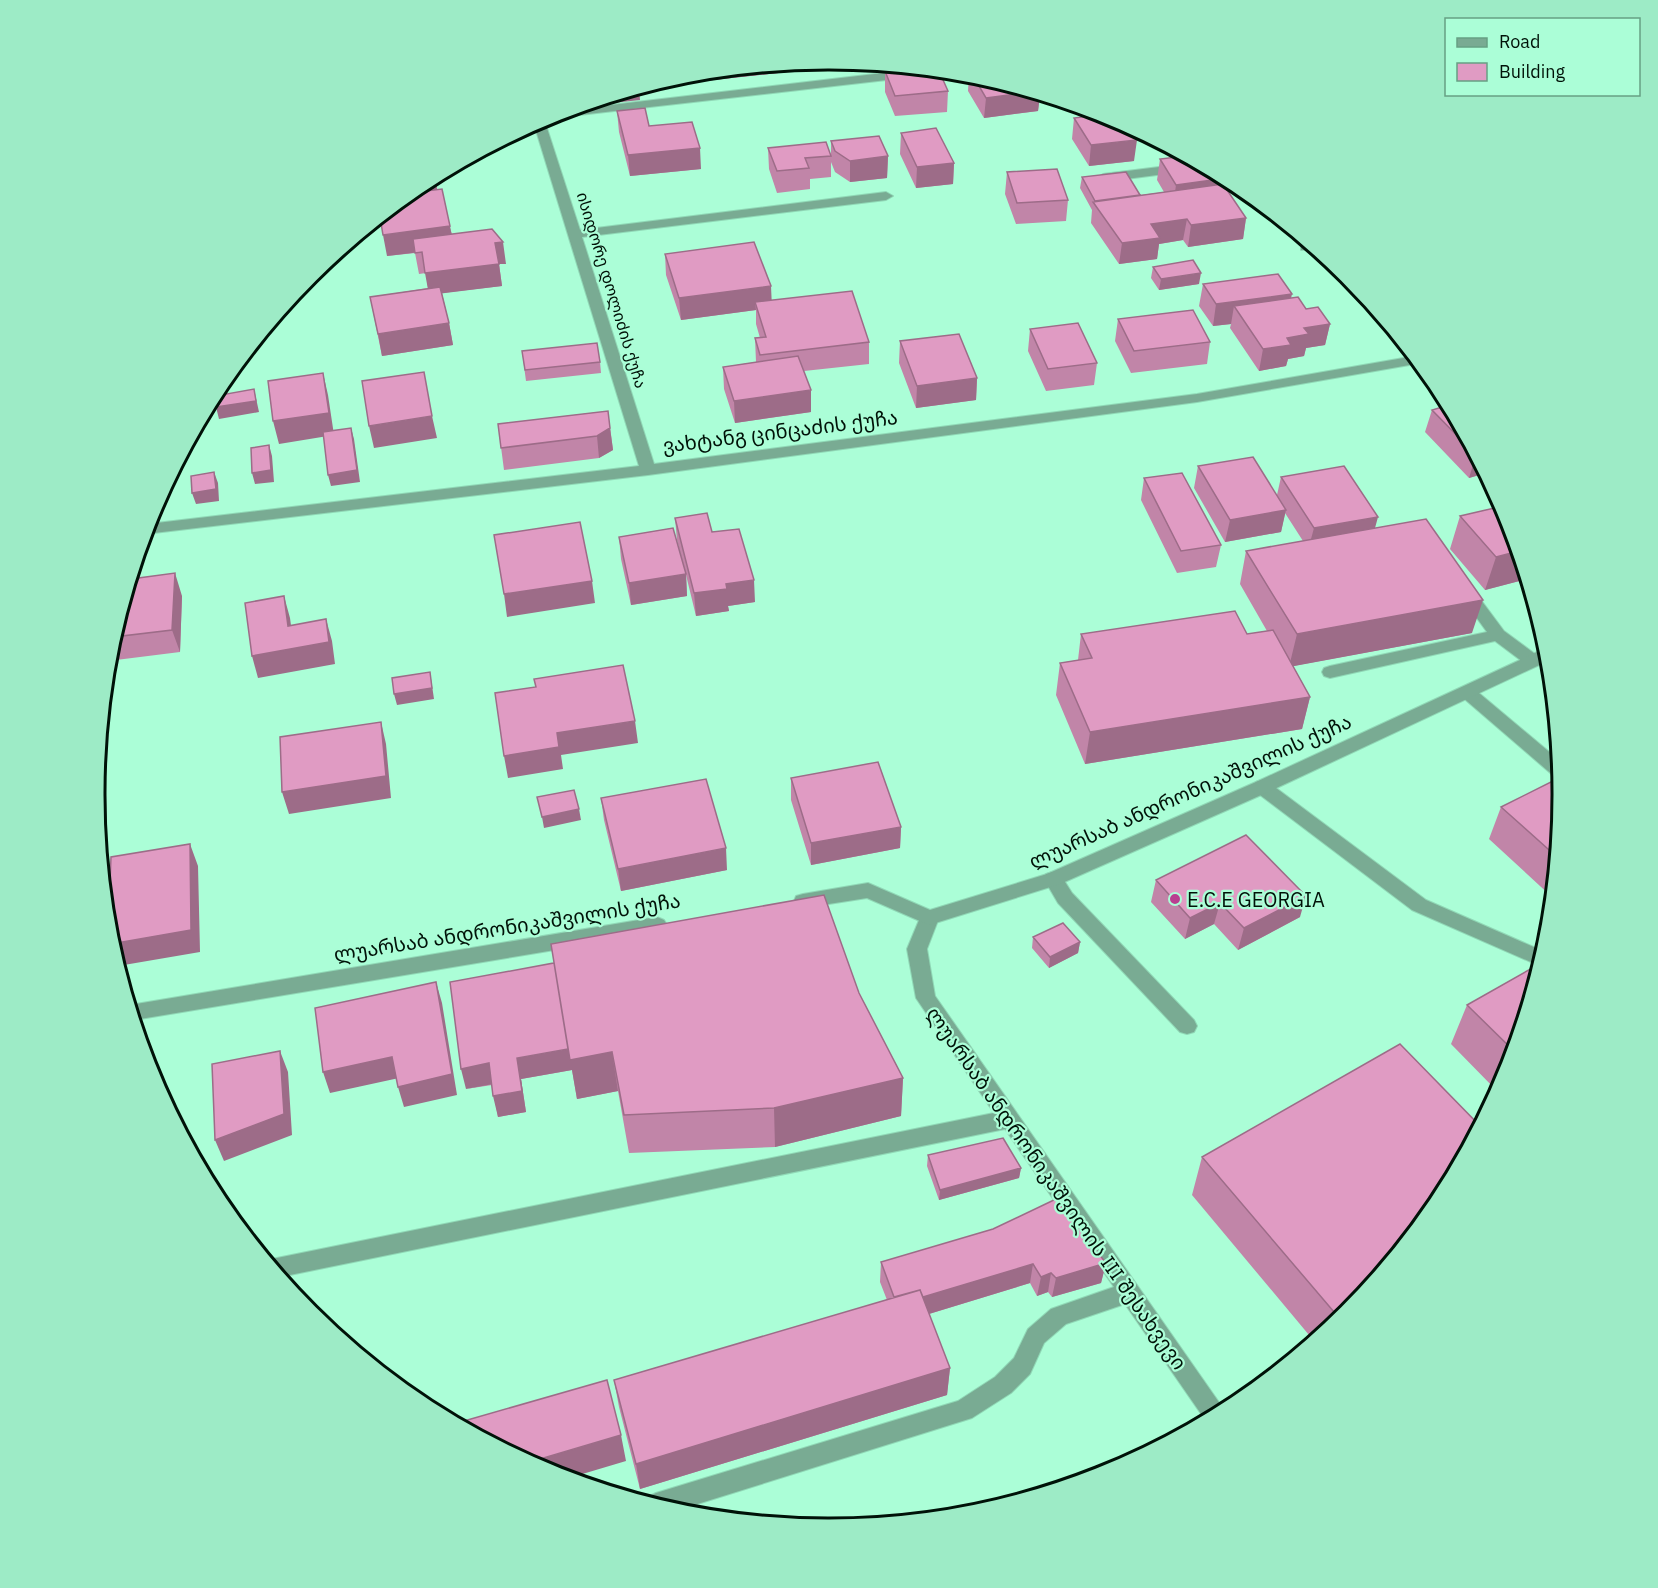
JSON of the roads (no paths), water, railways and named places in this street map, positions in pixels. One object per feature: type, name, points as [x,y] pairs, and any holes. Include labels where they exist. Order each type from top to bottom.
[{"type":"street","points":[[591,111],[901,75]]},
{"type":"street","name":"ისიდორე დოლიძის ქუჩა","points":[[542,130],[577,234],[648,470]]},
{"type":"street","points":[[1095,180],[1190,167]]},
{"type":"street","points":[[577,234],[886,196]]},
{"type":"street","name":"ვახტანგ ცინცაძის ქუჩა","points":[[157,528],[648,470],[1197,398],[1409,361]]},
{"type":"street","points":[[1457,580],[1498,635],[1539,656]]},
{"type":"street","points":[[1330,672],[1498,635]]},
{"type":"street","name":"ლუარსაბ ანდრონიკაშვილის ქუჩა","points":[[929,918],[1053,879],[1262,787],[1540,658]]},
{"type":"street","points":[[1467,692],[1551,764]]},
{"type":"street","points":[[1262,787],[1419,905],[1534,956]]},
{"type":"street","points":[[1053,879],[1065,898],[1187,1026]]},
{"type":"street","points":[[786,904],[868,890],[929,918]]},
{"type":"street","name":"ლუარსაბ ანდრონიკაშვილის III შესახვევი","points":[[929,918],[917,949],[926,998],[1211,1409]]},
{"type":"street","name":"ლუარსაბ ანდრონიკაშვილის ქუჩა","points":[[139,1011],[670,923]]},
{"type":"street","points":[[281,1266],[1009,1119]]},
{"type":"street","points":[[672,1500],[964,1410],[1003,1385],[1022,1366],[1036,1336],[1059,1316],[1130,1292]]},
{"type":"place","name":"E.C.E GEORGIA","points":[[1175,899]]}]
